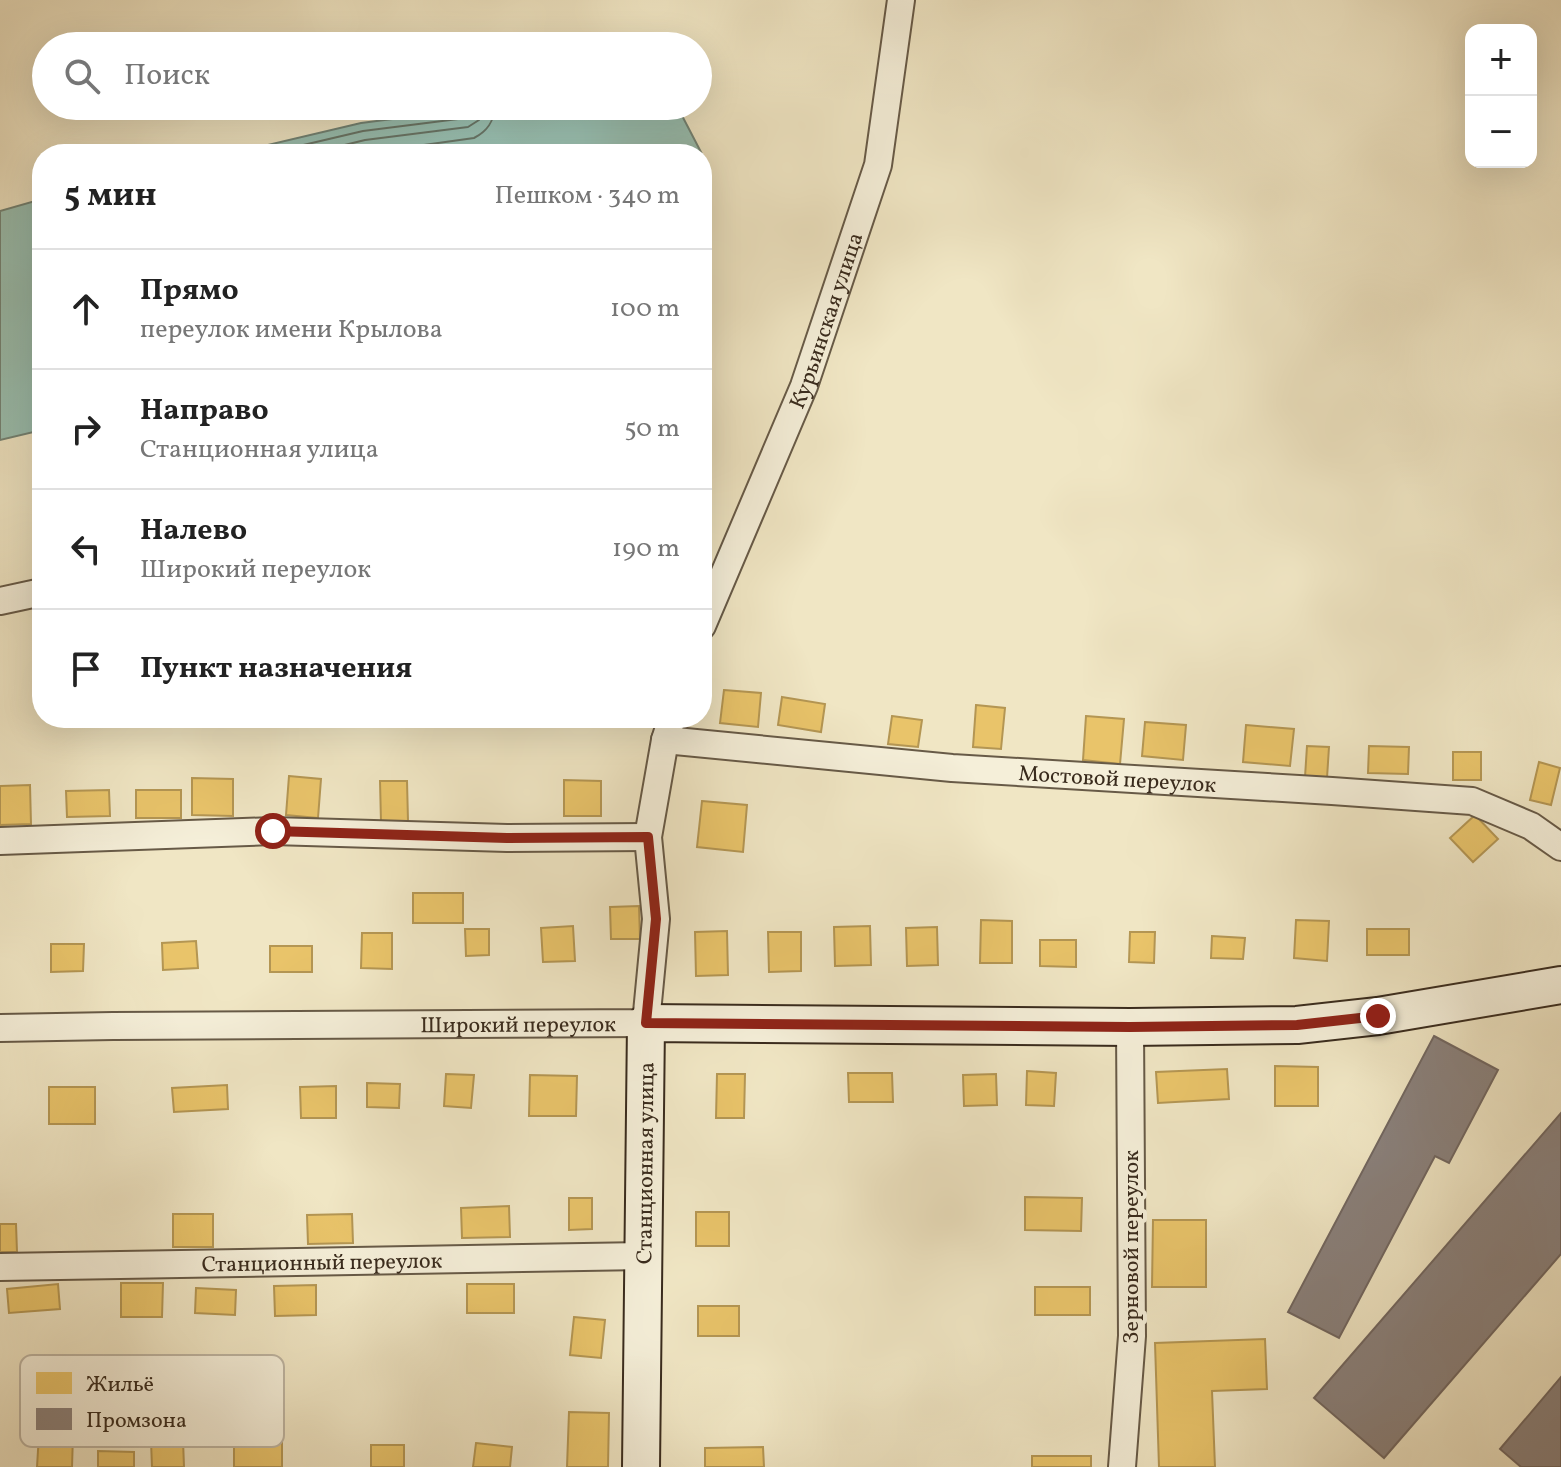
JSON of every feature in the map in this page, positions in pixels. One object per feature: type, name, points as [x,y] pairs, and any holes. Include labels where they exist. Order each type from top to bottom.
[{"type":"main road","name":"Широкий переулок","points":[[646,1023],[1130,1027],[1297,1025],[1378,1016],[1561,985]]},
{"type":"main road","name":"Станционная улица","points":[[641,1467],[646,1023]]},
{"type":"street","name":"Курьинская улица","points":[[712,602],[804,386],[878,165],[901,0]]},
{"type":"street","points":[[0,601],[32,594]]},
{"type":"street","name":"Станционная улица","points":[[646,1023],[656,919],[648,837],[668,729]]},
{"type":"street","name":"Мостовой переулок","points":[[668,729],[952,768],[1472,801],[1531,826],[1561,847]]},
{"type":"street","points":[[0,841],[273,831],[507,838],[648,837]]},
{"type":"street","name":"Широкий переулок","points":[[0,1028],[646,1023]]},
{"type":"street","name":"Зерновой переулок","points":[[1122,1467],[1132,1336],[1130,1027]]},
{"type":"street","name":"Станционный переулок","points":[[0,1267],[644,1256]]},
{"type":"water","points":[[385,120],[684,120],[697,144],[272,144]]},
{"type":"water","points":[[32,202],[32,432],[0,440],[0,211]]},
{"type":"building: Жильё","points":[[724,690],[761,693],[758,727],[720,723]]},
{"type":"building: Жильё","points":[[782,697],[825,704],[821,732],[778,725]]},
{"type":"building: Жильё","points":[[976,705],[1005,708],[1001,749],[973,747]]},
{"type":"building: Жильё","points":[[892,716],[922,720],[918,747],[888,744]]},
{"type":"building: Жильё","points":[[1086,716],[1124,719],[1120,764],[1083,760]]},
{"type":"building: Жильё","points":[[1145,722],[1186,725],[1183,760],[1142,756]]},
{"type":"building: Жильё","points":[[1246,725],[1294,729],[1290,766],[1243,762]]},
{"type":"building: Жильё","points":[[1307,746],[1329,747],[1327,778],[1305,777]]},
{"type":"building: Жильё","points":[[1369,746],[1409,747],[1408,774],[1368,773]]},
{"type":"building: Жильё","points":[[1453,752],[1481,752],[1481,780],[1453,780]]},
{"type":"building: Жильё","points":[[1539,762],[1560,768],[1551,805],[1530,800]]},
{"type":"building: Жильё","points":[[289,776],[321,779],[318,818],[286,815]]},
{"type":"building: Жильё","points":[[192,778],[233,779],[233,816],[192,815]]},
{"type":"building: Жильё","points":[[564,780],[601,781],[601,816],[564,816]]},
{"type":"building: Жильё","points":[[380,781],[407,781],[408,821],[381,822]]},
{"type":"building: Жильё","points":[[30,785],[31,824],[0,825],[0,786]]},
{"type":"building: Жильё","points":[[109,790],[110,816],[67,817],[66,791]]},
{"type":"building: Жильё","points":[[136,790],[181,790],[181,818],[136,818]]},
{"type":"building: Жильё","points":[[702,801],[747,805],[743,852],[697,847]]},
{"type":"building: Жильё","points":[[1475,815],[1498,839],[1473,862],[1450,838]]},
{"type":"building: Жильё","points":[[413,893],[463,893],[463,923],[413,923]]},
{"type":"building: Жильё","points":[[639,906],[640,939],[611,939],[610,907]]},
{"type":"building: Жильё","points":[[981,920],[1012,921],[1012,963],[980,963]]},
{"type":"building: Жильё","points":[[1296,920],[1329,921],[1327,961],[1294,958]]},
{"type":"building: Жильё","points":[[573,926],[575,961],[543,962],[541,928]]},
{"type":"building: Жильё","points":[[870,926],[871,965],[835,966],[834,927]]},
{"type":"building: Жильё","points":[[937,927],[938,965],[907,966],[906,928]]},
{"type":"building: Жильё","points":[[465,929],[489,929],[489,955],[466,956]]},
{"type":"building: Жильё","points":[[1367,929],[1409,929],[1409,955],[1367,955]]},
{"type":"building: Жильё","points":[[727,931],[728,975],[696,976],[695,932]]},
{"type":"building: Жильё","points":[[768,932],[801,932],[801,971],[769,972]]},
{"type":"building: Жильё","points":[[1130,932],[1155,932],[1154,963],[1129,962]]},
{"type":"building: Жильё","points":[[362,933],[392,933],[392,969],[361,968]]},
{"type":"building: Жильё","points":[[1212,936],[1245,938],[1243,959],[1211,958]]},
{"type":"building: Жильё","points":[[1040,940],[1076,940],[1076,967],[1040,966]]},
{"type":"building: Жильё","points":[[196,941],[198,968],[163,970],[162,943]]},
{"type":"building: Жильё","points":[[51,944],[84,944],[83,971],[51,972]]},
{"type":"building: Жильё","points":[[270,946],[312,946],[312,972],[270,972]]},
{"type":"building: Жильё","points":[[1275,1066],[1318,1067],[1318,1106],[1275,1106]]},
{"type":"building: Жильё","points":[[1227,1069],[1229,1099],[1158,1103],[1156,1072]]},
{"type":"building: Жильё","points":[[1027,1071],[1056,1073],[1054,1106],[1026,1105]]},
{"type":"building: Жильё","points":[[848,1073],[892,1073],[893,1102],[849,1102]]},
{"type":"building: Жильё","points":[[446,1074],[474,1075],[471,1108],[444,1106]]},
{"type":"building: Жильё","points":[[717,1074],[745,1074],[744,1118],[716,1118]]},
{"type":"building: Жильё","points":[[996,1074],[997,1105],[964,1106],[963,1075]]},
{"type":"building: Жильё","points":[[530,1075],[577,1076],[576,1116],[529,1116]]},
{"type":"building: Жильё","points":[[367,1083],[400,1084],[399,1108],[367,1107]]},
{"type":"building: Жильё","points":[[227,1085],[228,1109],[174,1112],[172,1088]]},
{"type":"building: Жильё","points":[[336,1086],[336,1118],[301,1118],[300,1087]]},
{"type":"building: Жильё","points":[[49,1087],[95,1087],[95,1124],[49,1124]]},
{"type":"building: Жильё","points":[[1025,1197],[1082,1198],[1081,1231],[1025,1230]]},
{"type":"building: Жильё","points":[[569,1198],[592,1198],[592,1229],[569,1230]]},
{"type":"building: Жильё","points":[[509,1206],[510,1237],[462,1238],[461,1208]]},
{"type":"building: Жильё","points":[[696,1212],[729,1212],[729,1246],[696,1246]]},
{"type":"building: Жильё","points":[[173,1214],[213,1214],[213,1247],[173,1247]]},
{"type":"building: Жильё","points":[[352,1214],[353,1243],[308,1244],[307,1215]]},
{"type":"building: Жильё","points":[[1153,1220],[1206,1220],[1206,1287],[1152,1287]]},
{"type":"building: Жильё","points":[[0,1224],[16,1224],[17,1252],[0,1252]]},
{"type":"building: Жильё","points":[[121,1283],[163,1283],[162,1317],[121,1317]]},
{"type":"building: Жильё","points":[[58,1284],[60,1309],[9,1313],[7,1289]]},
{"type":"building: Жильё","points":[[467,1284],[514,1284],[514,1313],[467,1313]]},
{"type":"building: Жильё","points":[[316,1285],[316,1315],[275,1316],[274,1286]]},
{"type":"building: Жильё","points":[[1035,1287],[1090,1287],[1090,1315],[1035,1315]]},
{"type":"building: Жильё","points":[[196,1288],[236,1290],[235,1315],[195,1313]]},
{"type":"building: Жильё","points":[[698,1306],[739,1306],[739,1336],[698,1336]]},
{"type":"building: Жильё","points":[[574,1317],[605,1320],[601,1358],[570,1355]]},
{"type":"building: Жильё","points":[[1265,1339],[1267,1389],[1212,1391],[1215,1467],[1159,1467],[1155,1343]]},
{"type":"building: Жильё","points":[[569,1412],[609,1413],[608,1467],[567,1467]]},
{"type":"building: Жильё","points":[[476,1443],[512,1447],[510,1467],[473,1467]]},
{"type":"building: Жильё","points":[[371,1445],[404,1445],[404,1467],[371,1467]]},
{"type":"building: Жильё","points":[[38,1447],[73,1447],[72,1467],[37,1467]]},
{"type":"building: Жильё","points":[[151,1447],[183,1447],[184,1467],[152,1467]]},
{"type":"building: Жильё","points":[[234,1447],[282,1447],[282,1467],[234,1467]]},
{"type":"building: Жильё","points":[[763,1447],[764,1467],[705,1467],[705,1448]]},
{"type":"building: Жильё","points":[[98,1451],[134,1452],[134,1467],[98,1467]]},
{"type":"building: Жильё","points":[[1032,1456],[1091,1456],[1091,1467],[1032,1467]]},
{"type":"building: Промзона","points":[[1434,1036],[1498,1070],[1449,1163],[1435,1156],[1339,1338],[1288,1312]]},
{"type":"building: Промзона","points":[[1561,1113],[1561,1254],[1384,1458],[1314,1398]]},
{"type":"building: Промзона","points":[[1561,1377],[1561,1467],[1521,1467],[1500,1449]]},
{"type":"route","points":[[273,831],[507,838],[648,837],[656,919],[646,1023],[1130,1027],[1297,1025],[1378,1016]]}]
